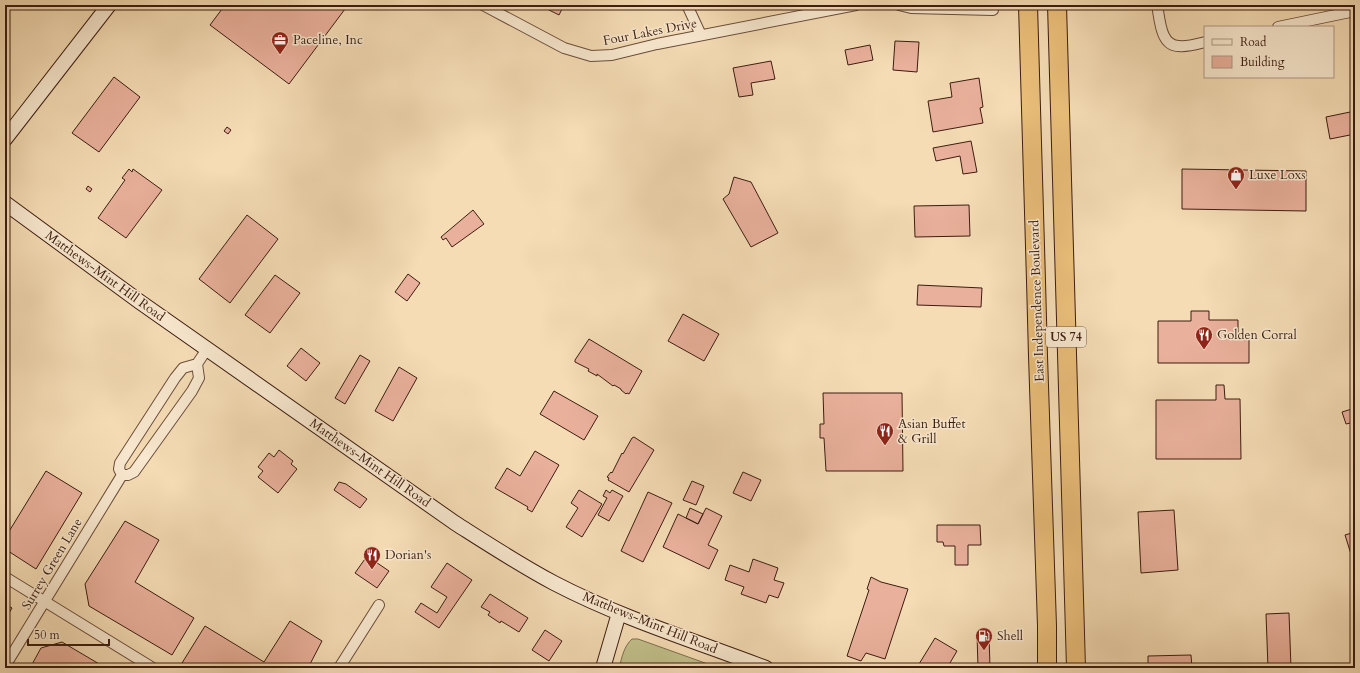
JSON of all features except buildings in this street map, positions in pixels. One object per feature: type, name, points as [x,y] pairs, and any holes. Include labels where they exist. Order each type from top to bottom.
[{"type":"highway","name":"US 74","points":[[1057,5],[1076,668]]},
{"type":"highway","points":[[1058,50],[1062,5]]},
{"type":"highway","name":"East Independence Boulevard","points":[[1028,7],[1047,620],[1047,668]]},
{"type":"main road","points":[[5,139],[109,5]]},
{"type":"main road","name":"Matthews-Mint Hill Road","points":[[5,203],[136,299],[455,523],[499,552],[554,583],[596,604],[766,668]]},
{"type":"main road","points":[[603,668],[619,613]]},
{"type":"street","name":"Four Lakes Drive","points":[[483,5],[564,48],[591,56],[612,55],[651,45],[856,5]]},
{"type":"street","points":[[687,5],[701,35]]},
{"type":"street","points":[[899,5],[911,8],[993,10]]},
{"type":"street","points":[[1157,5],[1162,32],[1168,42],[1178,46],[1204,42]]},
{"type":"street","points":[[1283,26],[1355,11]]},
{"type":"street","points":[[197,364],[207,349]]},
{"type":"street","name":"Surrey Green Lane","points":[[197,364],[199,378],[192,390],[134,472],[128,475],[122,475],[119,469],[120,463],[175,378],[183,368],[197,364]]},
{"type":"street","name":"Surrey Green Lane","points":[[5,666],[122,475]]},
{"type":"street","points":[[5,577],[152,668]]},
{"type":"street","points":[[339,668],[379,605]]},
{"type":"shaded area","points":[[632,639],[638,639],[719,668],[619,668],[625,648]]},
{"type":"place","name":"Paceline, Inc","points":[[280,55]]},
{"type":"place","name":"Luxe Loxs","points":[[1236,190]]},
{"type":"place","name":"Golden Corral","points":[[1204,350]]},
{"type":"place","name":"Asian Buffet & Grill","points":[[885,446]]},
{"type":"place","name":"Dorian's","points":[[372,570]]},
{"type":"place","name":"Shell","points":[[984,651]]}]
